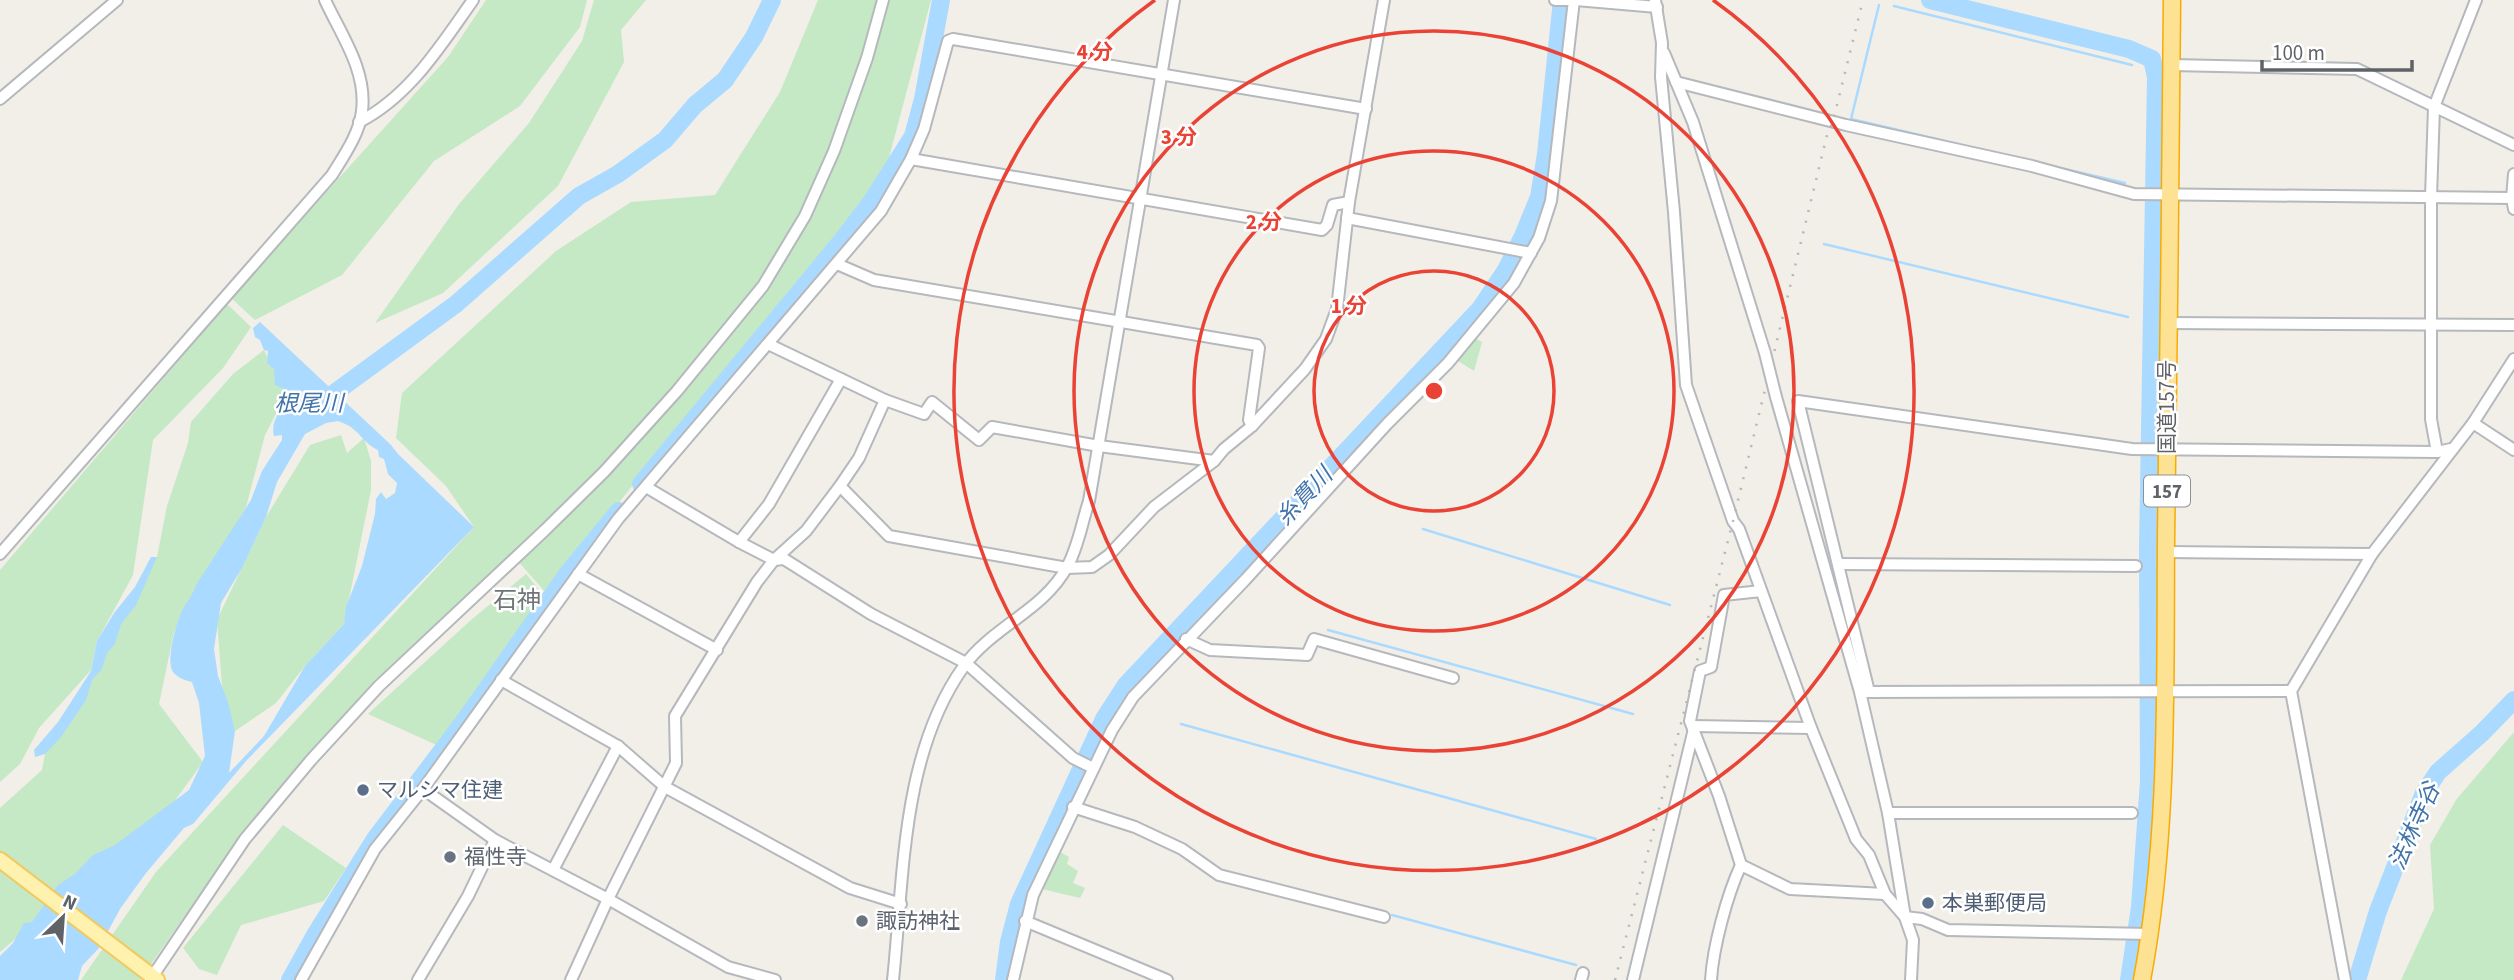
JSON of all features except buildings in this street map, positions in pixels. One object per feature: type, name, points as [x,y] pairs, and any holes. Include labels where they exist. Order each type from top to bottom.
[{"type":"highway","name":"国道157号","points":[[2142,980],[2151,934],[2162,815],[2168,323],[2165,194],[2172,0]]},
{"type":"main road","points":[[0,860],[151,977]]},
{"type":"street","points":[[0,99],[117,0]]},
{"type":"street","points":[[0,554],[332,174],[345,154],[363,111],[359,71],[325,0]]},
{"type":"street","points":[[359,122],[404,91],[473,0]]},
{"type":"street","points":[[151,977],[245,839],[311,760],[379,686],[604,472],[677,391],[763,286],[805,216],[834,151],[863,69],[883,0]]},
{"type":"street","points":[[893,980],[908,821],[917,771],[928,737],[943,701],[966,663],[986,642],[1034,605],[1067,568],[1089,501],[1174,0]]},
{"type":"street","points":[[840,485],[889,536],[1067,568],[1092,567],[1109,555],[1154,507],[1214,461],[1223,449],[1252,426],[1316,356],[1332,327],[1337,309],[1349,202],[1384,0]]},
{"type":"street","points":[[1555,0],[1656,4],[1662,43],[1661,77],[1686,385],[1811,728],[1856,839],[1869,855],[1885,894],[1905,917],[1922,919],[1948,930],[2151,934]]},
{"type":"street","points":[[1013,980],[1033,895],[1073,807],[1086,764],[1133,697],[1245,580],[1387,424],[1448,363],[1514,283],[1521,251],[1543,230],[1551,201],[1573,0]]},
{"type":"street","points":[[2437,452],[2431,419],[2431,197],[2434,107],[2476,0]]},
{"type":"street","points":[[301,980],[375,849],[423,789],[618,519],[881,211],[911,159],[924,129],[948,41],[953,39],[1366,109]]},
{"type":"street","points":[[1662,43],[1693,122],[1712,181],[1865,692]]},
{"type":"street","points":[[2171,65],[2357,69],[2514,145]]},
{"type":"street","points":[[1676,82],[1846,125],[2032,166],[2134,194],[2431,197],[2513,203],[2514,174]]},
{"type":"street","points":[[911,159],[1322,230],[1327,225],[1334,205],[1349,202]]},
{"type":"street","points":[[1347,219],[1521,251]]},
{"type":"street","points":[[836,264],[874,280],[1257,345],[1259,348],[1248,420],[1252,426]]},
{"type":"street","points":[[2168,323],[2514,325]]},
{"type":"street","points":[[768,344],[885,400],[923,414],[932,402],[979,440],[992,427],[1099,446],[1214,461]]},
{"type":"street","points":[[2345,980],[2291,691],[2372,554],[2473,423],[2514,359]]},
{"type":"street","points":[[739,542],[769,504],[841,379]]},
{"type":"street","points":[[575,978],[608,899],[676,764],[675,716],[757,582],[774,560],[806,531],[859,458],[885,400]]},
{"type":"street","points":[[1911,980],[1913,940],[1905,917],[1865,692],[1838,564],[1798,401],[2132,449],[2437,452],[2451,449]]},
{"type":"street","points":[[2473,423],[2514,450]]},
{"type":"street","points":[[646,486],[739,542],[774,560],[783,559],[872,614],[966,663],[1086,764]]},
{"type":"street","points":[[2166,552],[2372,554]]},
{"type":"street","points":[[1838,564],[2136,566]]},
{"type":"street","points":[[578,574],[717,650]]},
{"type":"street","points":[[1711,980],[1732,884],[1741,865],[1694,727],[1689,721],[1700,671],[1712,667],[1724,595],[1761,591]]},
{"type":"street","points":[[1186,639],[1210,650],[1307,655],[1314,639],[1452,678]]},
{"type":"street","points":[[501,680],[618,746],[665,786],[850,888],[901,904]]},
{"type":"street","points":[[1865,692],[2291,691]]},
{"type":"street","points":[[1694,727],[1811,728]]},
{"type":"street","points":[[1633,980],[1694,727]]},
{"type":"street","points":[[553,870],[618,746]]},
{"type":"street","points":[[423,789],[495,840],[608,899],[728,967],[775,980]]},
{"type":"street","points":[[1073,807],[1147,832],[1182,849],[1219,874],[1384,917]]},
{"type":"street","points":[[1888,813],[2132,813]]},
{"type":"street","points":[[418,980],[468,896],[495,840]]},
{"type":"street","points":[[1741,865],[1790,889],[1885,894]]},
{"type":"street","points":[[1025,921],[1167,980]]},
{"type":"green space","points":[[486,0],[587,0],[580,27],[520,106],[434,161],[342,275],[255,320],[231,298],[448,57]]},
{"type":"green space","points":[[594,0],[646,0],[621,30],[624,62],[558,186],[443,293],[375,323],[459,204],[529,123],[582,41]]},
{"type":"green space","points":[[818,0],[931,0],[882,184],[761,338],[650,464],[546,593],[511,553],[380,678],[306,757],[241,838],[140,980],[81,980],[156,872],[474,527],[446,486],[396,438],[402,393],[556,251],[631,202],[715,195],[780,92]]},
{"type":"green space","points":[[227,304],[251,327],[223,368],[153,440],[133,575],[97,641],[91,670],[39,728],[20,764],[0,782],[0,570]]},
{"type":"green space","points":[[1475,338],[1482,342],[1474,371],[1455,359]]},
{"type":"green space","points":[[264,350],[286,394],[265,435],[246,507],[174,632],[159,704],[203,762],[171,806],[0,952],[0,808],[42,770],[45,754],[157,557],[167,506],[188,443],[191,422],[233,374]]},
{"type":"green space","points":[[341,435],[347,453],[364,438],[371,461],[371,490],[344,624],[305,666],[276,703],[235,731],[222,686],[217,620],[266,517],[310,445]]},
{"type":"green space","points":[[526,574],[548,600],[441,747],[368,714],[471,620]]},
{"type":"green space","points":[[2514,732],[2514,980],[2401,980],[2434,909],[2430,845],[2456,800]]},
{"type":"green space","points":[[283,825],[346,868],[324,901],[241,925],[217,975],[199,969],[183,948]]},
{"type":"green space","points":[[1060,852],[1069,857],[1067,864],[1078,871],[1073,883],[1085,888],[1080,898],[1042,889]]},
{"type":"water","points":[[260,322],[474,527],[246,761],[193,824],[184,828],[120,909],[99,948],[82,966],[78,980],[0,980],[0,956],[13,943],[24,923],[32,922],[58,885],[75,874],[93,855],[115,845],[189,790],[205,756],[199,703],[192,682],[173,672],[171,650],[183,609],[251,500],[262,471],[282,440],[282,435],[274,436],[273,429],[285,396],[284,389],[275,385],[274,369],[267,363],[268,351],[264,350],[260,340],[255,337],[253,328]],"holes":[[[338,421],[378,450],[388,474],[397,483],[395,493],[386,499],[381,492],[376,499],[362,566],[346,607],[344,624],[305,666],[264,736],[229,773],[235,731],[218,676],[214,649],[221,603],[242,568],[266,517],[277,482],[305,434],[326,423]]]},
{"type":"water","points":[[151,557],[157,557],[136,605],[121,624],[115,644],[107,653],[102,669],[92,680],[86,700],[61,737],[45,754],[35,757],[34,750],[58,722],[91,671],[97,641],[114,613],[135,587]]},
{"type":"waterway","name":"根尾川","points":[[318,405],[456,304],[579,196],[618,174],[665,140],[695,105],[725,80],[754,37],[772,0]]},
{"type":"waterway","points":[[641,484],[844,238],[872,201],[913,136],[923,99],[941,0]]},
{"type":"waterway","name":"糸貫川","points":[[1004,980],[1009,942],[1019,904],[1104,719],[1126,685],[1480,309],[1506,270],[1539,197],[1562,0]]},
{"type":"waterway","points":[[1930,0],[2129,49],[2152,59],[2156,77],[2148,548],[2149,781],[2140,907],[2129,980]]},
{"type":"waterway","points":[[1879,5],[1851,119],[1958,144]]},
{"type":"waterway","points":[[1894,6],[2132,65]]},
{"type":"waterway","points":[[2056,167],[2125,183]]},
{"type":"waterway","points":[[1824,244],[2128,317]]},
{"type":"waterway","points":[[290,980],[375,839],[463,723],[568,573],[619,511]]},
{"type":"waterway","points":[[1423,529],[1670,605]]},
{"type":"waterway","points":[[1328,630],[1633,714]]},
{"type":"waterway","name":"法林寺谷","points":[[2357,980],[2378,911],[2424,793],[2438,772],[2514,700]]},
{"type":"waterway","points":[[1181,724],[1596,839]]},
{"type":"waterway","points":[[1392,915],[1576,965]]},
{"type":"railway","points":[[1615,980],[1863,0]]},
{"type":"place","name":"マルシマ住建","points":[[363,790]]},
{"type":"place","name":"福性寺","points":[[450,857]]},
{"type":"place","name":"本巣郵便局","points":[[1928,903]]},
{"type":"place","name":"諏訪神社","points":[[862,921]]},
{"type":"district","name":"石神","points":[[517,600]]}]
